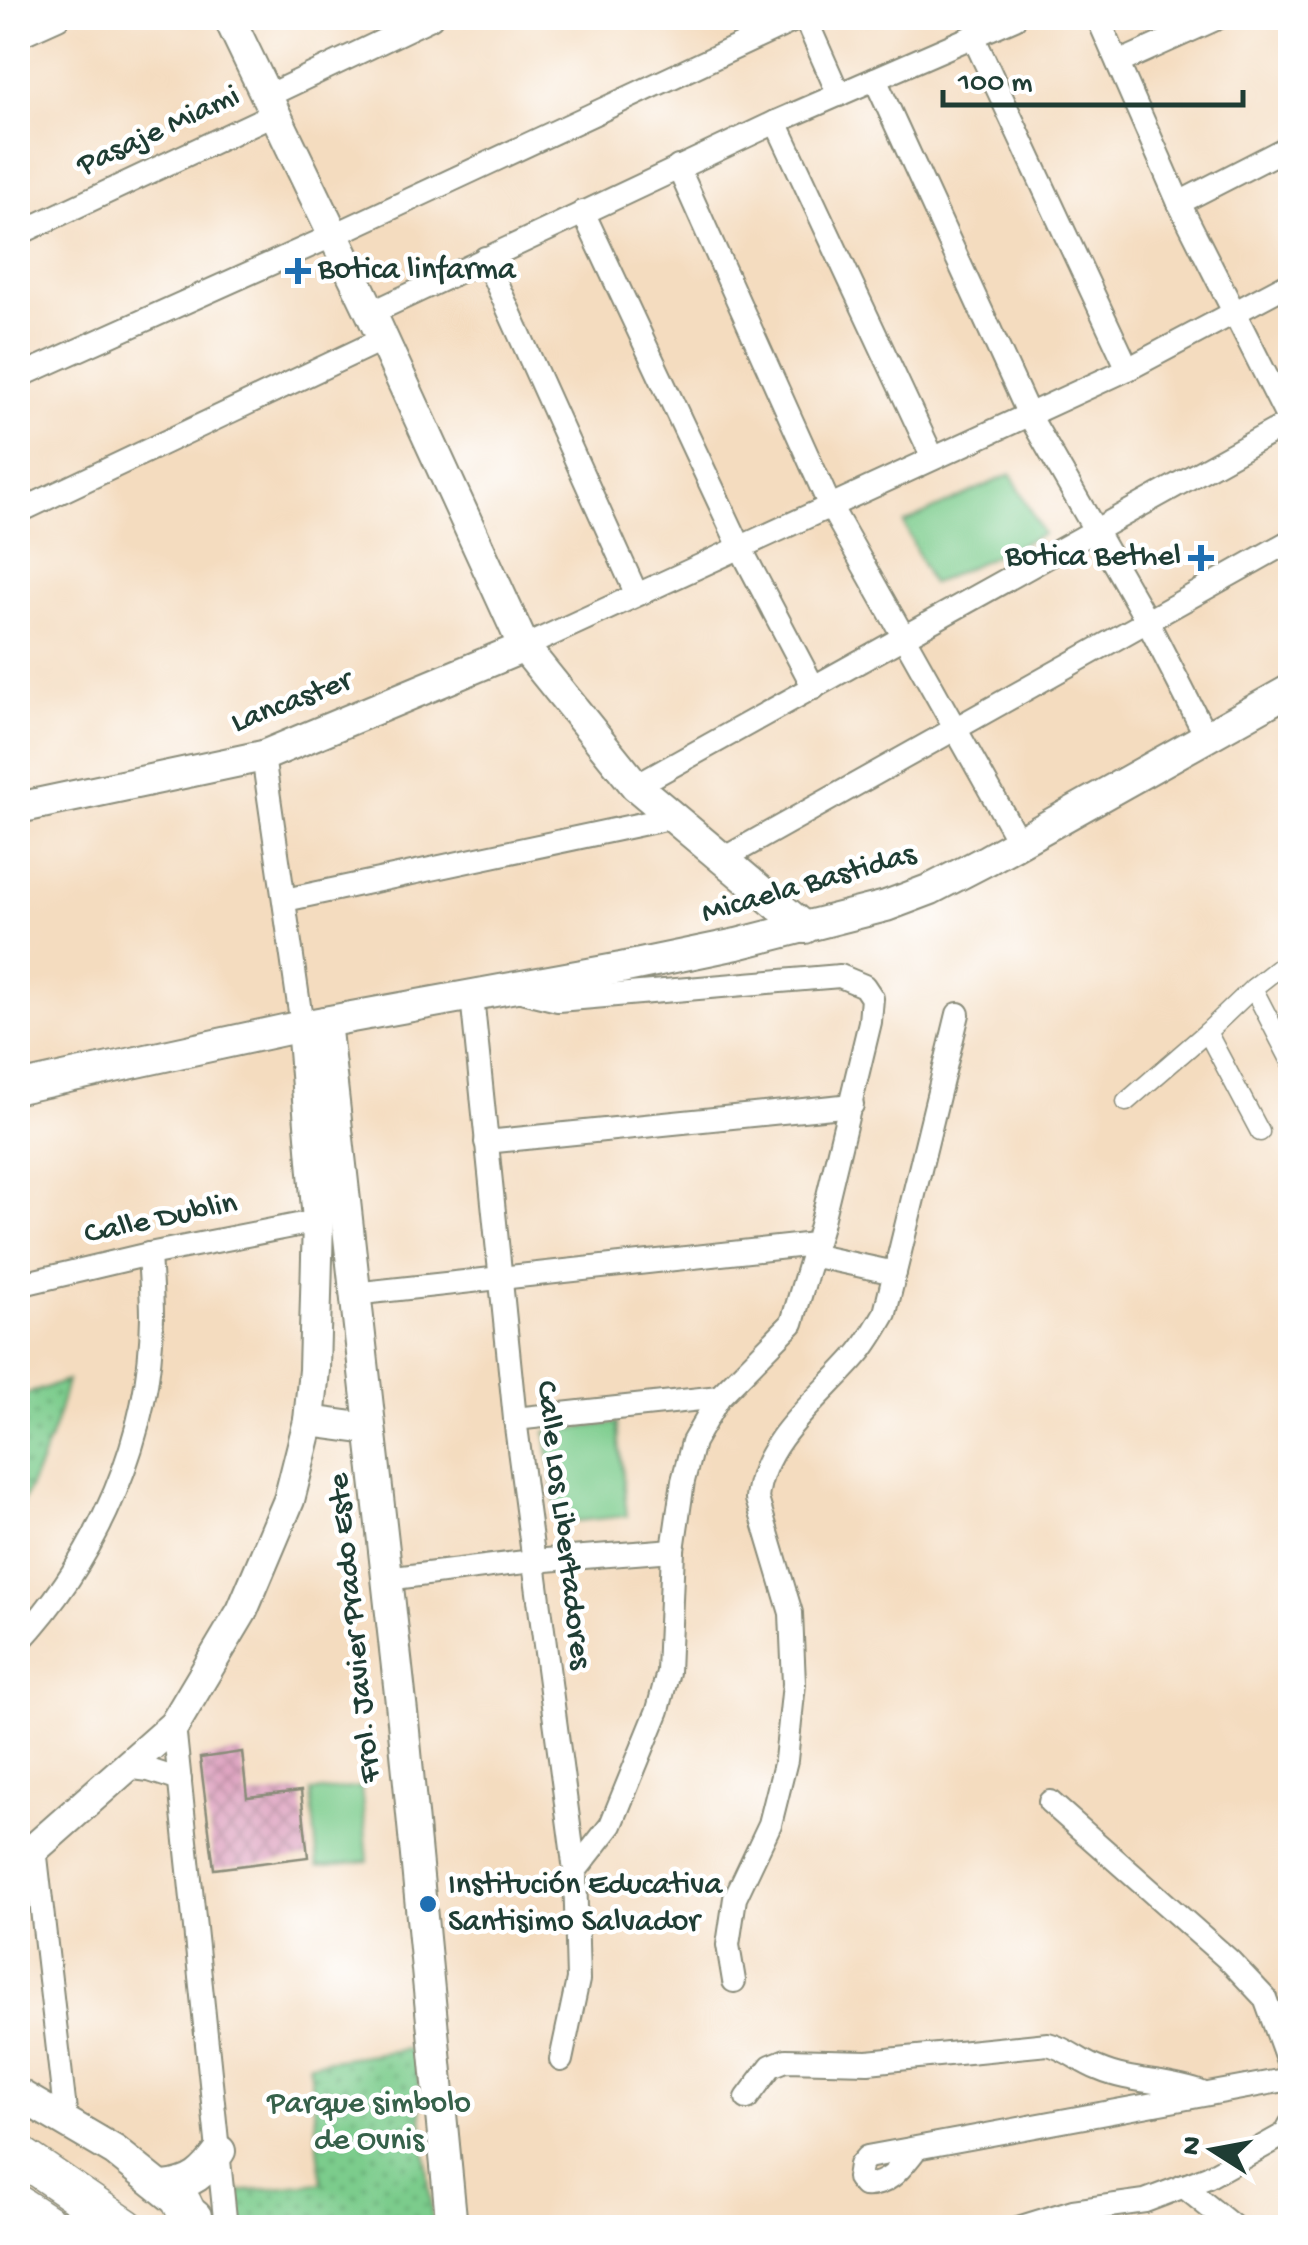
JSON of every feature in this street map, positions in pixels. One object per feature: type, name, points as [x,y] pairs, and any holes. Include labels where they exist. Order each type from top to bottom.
[{"type":"main road","points":[[18,2154],[126,2228]]},
{"type":"main road","points":[[18,2205],[52,2228]]},
{"type":"street","points":[[18,36],[58,18]]},
{"type":"street","points":[[229,18],[377,326],[524,647],[636,786],[805,928]]},
{"type":"street","name":"Pasaje Miami","points":[[18,234],[431,18]]},
{"type":"street","points":[[18,376],[332,236],[802,18],[839,94]]},
{"type":"street","points":[[18,512],[377,326],[485,258],[776,122],[1015,18]]},
{"type":"street","points":[[636,786],[1290,423],[1180,203],[1098,18]]},
{"type":"street","points":[[1118,63],[1218,18]]},
{"type":"street","points":[[973,36],[1128,369]]},
{"type":"street","points":[[875,79],[1030,415],[1208,738]]},
{"type":"street","points":[[776,122],[933,458]]},
{"type":"street","points":[[1180,203],[1290,146]]},
{"type":"street","points":[[678,167],[829,504],[1018,842]]},
{"type":"street","points":[[583,212],[740,547],[814,688]]},
{"type":"street","points":[[485,258],[636,593]]},
{"type":"street","points":[[524,647],[1128,369],[1290,283]]},
{"type":"street","points":[[721,860],[1290,540]]},
{"type":"street","name":"Lancaster","points":[[18,808],[264,756],[524,647]]},
{"type":"street","name":"Micaela Bastidas","points":[[18,1088],[314,1024],[513,989],[805,928],[910,898],[1290,690]]},
{"type":"street","points":[[66,2120],[26,1852],[174,1725],[242,1611],[289,1500],[309,1421],[318,1221],[314,1024],[286,900],[264,756]]},
{"type":"street","points":[[286,900],[670,818]]},
{"type":"street","points":[[1126,1102],[1290,959]]},
{"type":"street","points":[[513,989],[558,1000],[840,976],[864,986],[872,998],[852,1104],[792,1323],[720,1396],[693,1442],[682,1480],[673,1550],[668,1672],[658,1710],[611,1825],[575,1871]]},
{"type":"street","points":[[1253,988],[1290,1060]]},
{"type":"street","name":"Calle Los Libertadores","points":[[472,996],[515,1419],[575,1871],[578,1980],[561,2060]]},
{"type":"street","points":[[734,1981],[728,1945],[735,1898],[770,1824],[786,1760],[794,1684],[791,1613],[757,1499],[758,1484],[763,1468],[808,1407],[861,1351],[885,1314],[958,1014]]},
{"type":"street","name":"Frol. Javier Prado Este","points":[[314,1024],[353,1294],[404,1721],[452,2228]]},
{"type":"street","points":[[1207,1032],[1260,1132]]},
{"type":"street","points":[[486,1142],[852,1104]]},
{"type":"street","name":"Calle Dublin","points":[[18,1286],[150,1254],[318,1221]]},
{"type":"street","points":[[353,1294],[500,1276],[813,1249],[895,1273]]},
{"type":"street","points":[[18,1643],[49,1609],[85,1553],[112,1500],[134,1441],[146,1382],[152,1318],[150,1254]]},
{"type":"street","points":[[515,1419],[720,1396]]},
{"type":"street","points":[[309,1421],[369,1429]]},
{"type":"street","points":[[386,1579],[533,1561],[673,1550]]},
{"type":"street","points":[[174,1725],[226,2228]]},
{"type":"street","points":[[126,1768],[149,1770],[180,1780]]},
{"type":"street","points":[[1050,1802],[1230,1961],[1265,1998],[1290,2067]]},
{"type":"street","points":[[747,2098],[771,2066],[786,2060],[868,2062],[1048,2044],[1067,2049],[1096,2068],[1176,2083],[1206,2094]]},
{"type":"street","points":[[916,2149],[1290,2079]]},
{"type":"street","points":[[18,2094],[66,2120],[187,2211]]},
{"type":"street","points":[[1018,2228],[1073,2211],[1144,2201],[1208,2176],[1284,2134],[1290,2125]]},
{"type":"street","points":[[187,2211],[186,2185],[203,2174],[220,2150]]},
{"type":"street","points":[[1183,2186],[1235,2228]]},
{"type":"green space","points":[[1011,474],[1043,534],[931,584],[904,523]]},
{"type":"green space","points":[[67,1381],[47,1448],[18,1511],[18,1397]]},
{"type":"green space","points":[[617,1423],[627,1516],[558,1523],[546,1432]]},
{"type":"green space","points":[[361,1787],[368,1861],[318,1866],[311,1792]]},
{"type":"green space","name":"Parque simbolo de Ovnis","points":[[415,2048],[433,2227],[243,2227],[237,2192],[322,2183],[309,2063]]},
{"type":"building","points":[[242,1752],[247,1797],[301,1791],[308,1857],[214,1869],[200,1758]]},
{"type":"place","name":"Botica linfarma","points":[[298,271]]},
{"type":"place","name":"Botica Bethel","points":[[1201,558]]},
{"type":"place","name":"Institución Educativa Santisimo Salvador","points":[[428,1904]]}]
